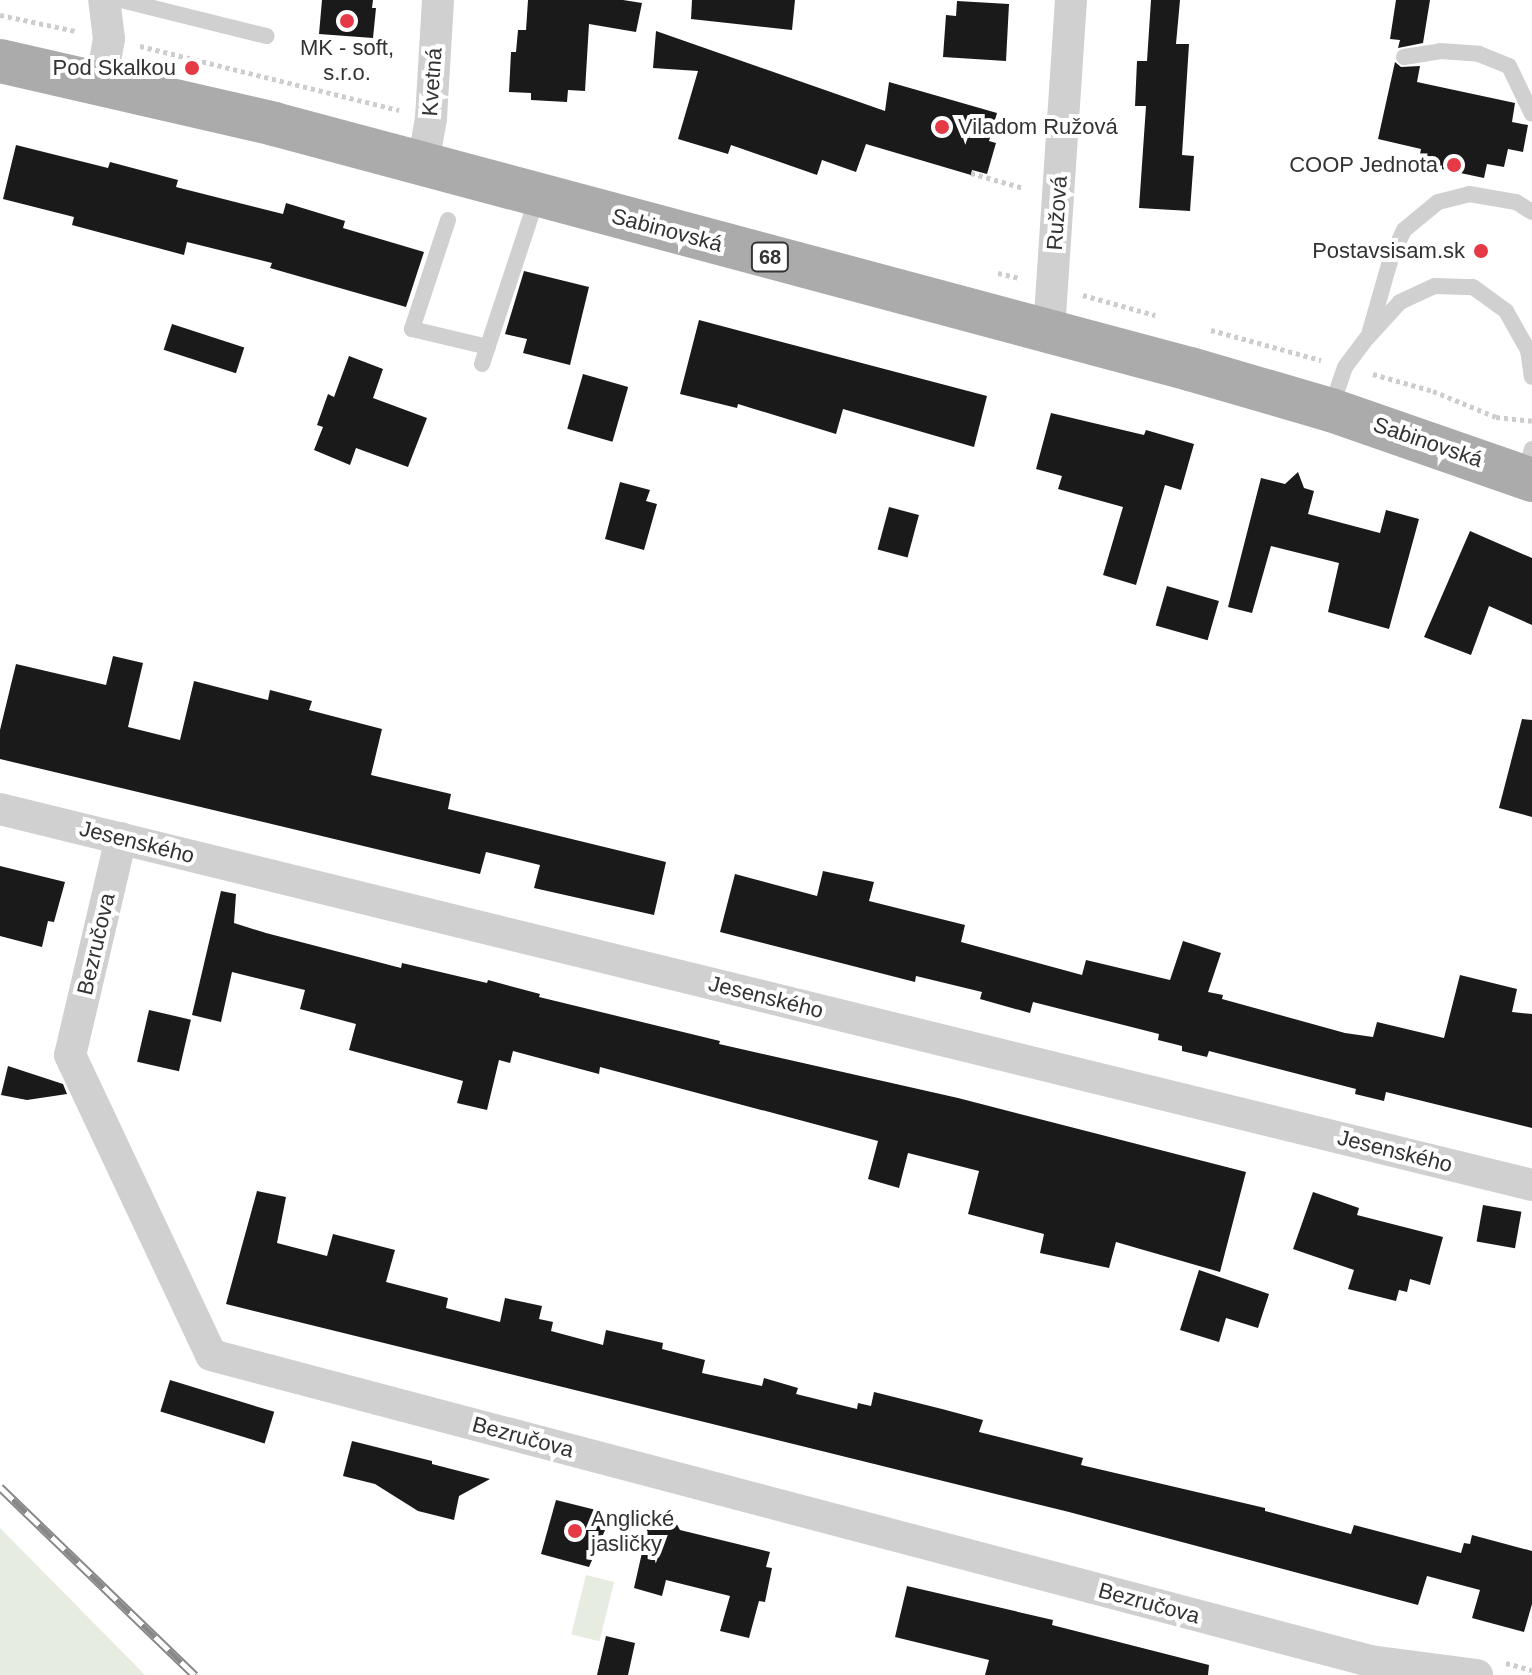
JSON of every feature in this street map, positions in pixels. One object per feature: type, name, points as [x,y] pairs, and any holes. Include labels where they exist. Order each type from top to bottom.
[{"type":"main road","name":"Sabinovská","points":[[0,61],[101,83],[423,164],[1049,331],[1530,468]]},
{"type":"street","points":[[101,83],[109,39],[104,0]]},
{"type":"street","name":"Kvetná","points":[[423,164],[431,118],[438,0]]},
{"type":"street","name":"Ružová","points":[[1049,331],[1071,0]]},
{"type":"street","name":"Jesenského","points":[[0,809],[1532,1185]]},
{"type":"street","name":"Bezručova","points":[[121,838],[70,1055],[211,1355],[1379,1668],[1485,1668]]},
{"type":"lane","points":[[121,0],[267,36]]},
{"type":"lane","points":[[1404,57],[1440,51],[1479,54],[1509,66],[1532,114]]},
{"type":"lane","points":[[1368,337],[1391,258],[1404,230],[1438,202],[1469,194],[1516,202],[1532,212]]},
{"type":"lane","points":[[448,220],[412,329],[485,356],[537,196]]},
{"type":"lane","points":[[1331,410],[1345,367],[1368,337],[1400,302],[1435,286],[1473,287],[1506,311],[1528,350],[1532,377]]},
{"type":"path","points":[[971,173],[1025,189]]},
{"type":"path","points":[[1485,1668],[1532,1670]]},
{"type":"shaded area","points":[[0,1528],[145,1675],[0,1675]]},
{"type":"shaded area","points":[[586,1575],[614,1582],[599,1641],[571,1634]]},
{"type":"building","name":"MK - soft, s.r.o.","points":[[322,0],[373,0],[372,8],[376,8],[373,38],[319,34]]},
{"type":"building","points":[[528,0],[623,0],[642,3],[636,32],[589,24],[585,91],[568,90],[567,102],[531,100],[531,93],[509,92],[511,52],[516,52],[518,30],[526,30]]},
{"type":"building","points":[[692,0],[795,0],[792,30],[691,19]]},
{"type":"building","points":[[1151,0],[1180,0],[1176,44],[1189,44],[1182,155],[1194,156],[1190,211],[1139,208],[1146,106],[1135,106],[1137,61],[1147,61]]},
{"type":"building","points":[[1396,0],[1430,0],[1423,43],[1398,48],[1400,40],[1390,39]]},
{"type":"building","points":[[957,1],[1009,4],[1006,61],[943,57],[946,15],[956,16]]},
{"type":"building","points":[[656,31],[885,111],[889,82],[997,113],[989,141],[996,143],[987,174],[972,170],[971,175],[866,144],[856,172],[822,160],[817,175],[731,145],[728,154],[678,139],[698,71],[653,68]]},
{"type":"building","points":[[1395,62],[1401,67],[1420,66],[1417,82],[1515,103],[1512,122],[1528,125],[1523,152],[1508,149],[1504,167],[1487,164],[1484,178],[1418,164],[1421,149],[1378,139]]},
{"type":"building","points":[[16,145],[108,168],[110,162],[178,180],[176,187],[283,214],[286,203],[345,221],[343,228],[424,252],[406,307],[270,268],[272,263],[187,242],[184,255],[72,225],[74,217],[3,199]]},
{"type":"building","points":[[524,271],[589,287],[570,365],[523,353],[527,339],[505,334]]},
{"type":"building","points":[[699,320],[987,396],[974,447],[843,409],[836,434],[738,404],[737,408],[680,394]]},
{"type":"building","points":[[172,324],[244,347],[236,373],[164,350]]},
{"type":"building","points":[[349,356],[383,369],[373,398],[427,418],[408,467],[356,448],[350,465],[314,450],[323,427],[317,425],[328,394],[334,397]]},
{"type":"building","points":[[583,374],[628,387],[612,442],[567,429]]},
{"type":"building","points":[[1051,413],[1144,435],[1146,430],[1194,444],[1181,490],[1165,485],[1136,585],[1103,575],[1123,507],[1058,489],[1062,476],[1036,469]]},
{"type":"building","points":[[1298,472],[1304,488],[1314,491],[1308,514],[1380,533],[1386,510],[1419,519],[1389,629],[1328,612],[1339,563],[1271,546],[1252,613],[1228,607],[1261,478],[1285,484]]},
{"type":"building","points":[[620,482],[650,490],[646,501],[657,504],[644,550],[605,539]]},
{"type":"building","points":[[889,507],[919,515],[908,558],[878,550]]},
{"type":"building","points":[[1470,531],[1532,558],[1532,625],[1489,606],[1471,655],[1424,637]]},
{"type":"building","points":[[1167,586],[1219,601],[1208,640],[1156,625]]},
{"type":"building","points":[[113,656],[143,663],[128,727],[180,740],[194,681],[268,700],[270,690],[312,701],[309,710],[382,729],[371,775],[451,794],[448,809],[666,862],[654,915],[534,888],[540,865],[486,852],[480,874],[0,759],[0,730],[16,664],[106,685]]},
{"type":"building","points":[[1522,719],[1532,720],[1532,817],[1499,808]]},
{"type":"building","points":[[0,866],[65,882],[54,922],[48,921],[42,947],[0,936]]},
{"type":"building","points":[[823,871],[874,882],[869,901],[965,925],[961,942],[1082,975],[1086,960],[1170,980],[1183,941],[1221,953],[1208,992],[1223,995],[1222,999],[1345,1033],[1373,1037],[1377,1022],[1444,1038],[1460,975],[1517,989],[1512,1012],[1532,1014],[1532,1128],[1386,1092],[1384,1101],[1355,1094],[1356,1089],[1209,1051],[1207,1057],[1182,1051],[1182,1046],[1158,1040],[1159,1034],[1033,1002],[1030,1013],[980,999],[982,992],[916,976],[915,982],[720,932],[735,874],[817,896]]},
{"type":"building","points":[[221,891],[236,894],[234,923],[266,933],[401,968],[402,963],[487,983],[488,980],[540,994],[539,997],[720,1041],[719,1044],[958,1098],[1246,1172],[1220,1272],[1116,1242],[1109,1268],[1040,1253],[1044,1234],[968,1214],[979,1171],[908,1153],[899,1188],[868,1179],[878,1141],[600,1067],[599,1074],[513,1051],[510,1063],[499,1060],[487,1110],[457,1103],[463,1081],[349,1050],[356,1024],[300,1009],[305,990],[232,972],[221,1022],[192,1015]]},
{"type":"building","points":[[149,1010],[191,1020],[179,1071],[137,1062]]},
{"type":"building","points":[[8,1066],[63,1084],[67,1094],[27,1100],[1,1095]]},
{"type":"building","points":[[257,1191],[286,1197],[277,1243],[327,1256],[333,1234],[395,1250],[386,1282],[448,1298],[446,1308],[500,1322],[505,1298],[542,1306],[539,1319],[553,1322],[551,1331],[603,1345],[606,1330],[663,1343],[662,1349],[705,1360],[702,1373],[762,1386],[764,1378],[798,1388],[796,1394],[857,1409],[858,1403],[871,1406],[874,1392],[942,1409],[983,1420],[979,1432],[1083,1458],[1081,1465],[1265,1508],[1265,1511],[1351,1534],[1354,1525],[1461,1553],[1464,1543],[1470,1544],[1472,1535],[1532,1551],[1532,1604],[1524,1632],[1472,1618],[1480,1590],[1427,1576],[1418,1605],[1069,1512],[226,1304]]},
{"type":"building","points":[[1313,1192],[1359,1208],[1357,1215],[1443,1237],[1430,1285],[1410,1279],[1407,1292],[1399,1290],[1396,1301],[1348,1289],[1354,1270],[1293,1249]]},
{"type":"building","points":[[1483,1205],[1521,1212],[1515,1248],[1477,1241]]},
{"type":"building","points":[[1199,1270],[1269,1294],[1258,1328],[1226,1318],[1219,1342],[1180,1330]]},
{"type":"building","points":[[170,1380],[274,1412],[265,1443],[160,1412]]},
{"type":"building","points":[[352,1441],[490,1479],[459,1496],[454,1520],[418,1511],[375,1484],[343,1476]]},
{"type":"building","name":"Anglické jasličky","points":[[556,1500],[612,1514],[589,1567],[541,1554]]},
{"type":"building","points":[[661,1517],[675,1521],[680,1530],[770,1552],[766,1567],[772,1568],[765,1602],[759,1601],[749,1638],[720,1631],[730,1596],[666,1580],[662,1596],[634,1588],[648,1526]]},
{"type":"building","points":[[907,1586],[1053,1620],[1052,1625],[1209,1665],[1208,1675],[985,1675],[989,1660],[895,1637]]},
{"type":"building","points":[[606,1636],[635,1643],[628,1675],[597,1675]]},
{"type":"railway","points":[[0,1487],[195,1675]]},
{"type":"place","name":"MK - soft, s.r.o.","points":[[347,21]]},
{"type":"place","name":"Pod Skalkou","points":[[192,68]]},
{"type":"place","name":"Viladom Ružová","points":[[942,127]]},
{"type":"place","name":"COOP Jednota","points":[[1454,165]]},
{"type":"place","name":"Postavsisam.sk","points":[[1481,251]]},
{"type":"place","name":"Anglické jasličky","points":[[575,1531]]}]
